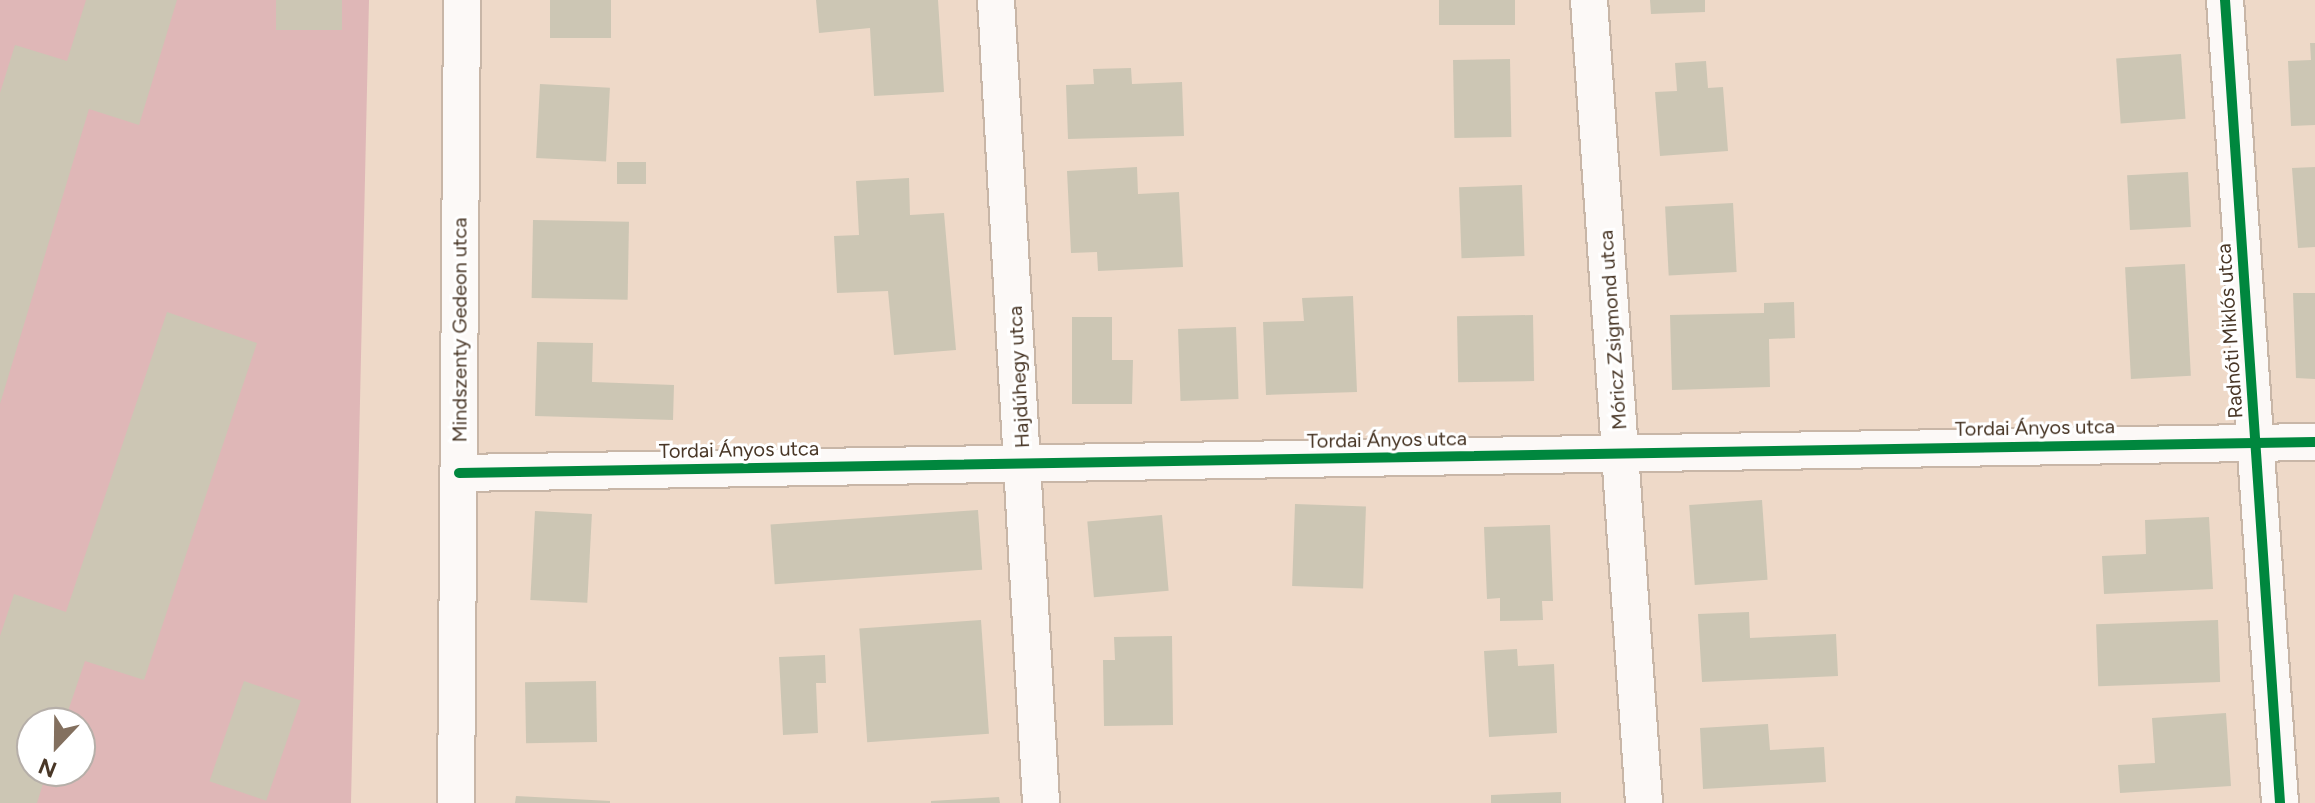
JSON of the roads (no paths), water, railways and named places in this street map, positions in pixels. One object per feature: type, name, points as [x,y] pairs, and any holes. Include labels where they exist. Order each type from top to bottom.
[{"type":"street","name":"Mindszenty Gedeon utca","points":[[456,803],[462,0]]},
{"type":"street","name":"Hajdúhegy utca","points":[[996,0],[1041,803]]},
{"type":"street","name":"Móricz Zsigmond utca","points":[[1589,0],[1644,803]]},
{"type":"street","name":"Radnóti Miklós utca","points":[[2225,0],[2280,803]]},
{"type":"street","name":"Tordai Ányos utca","points":[[459,473],[2315,442]]}]
